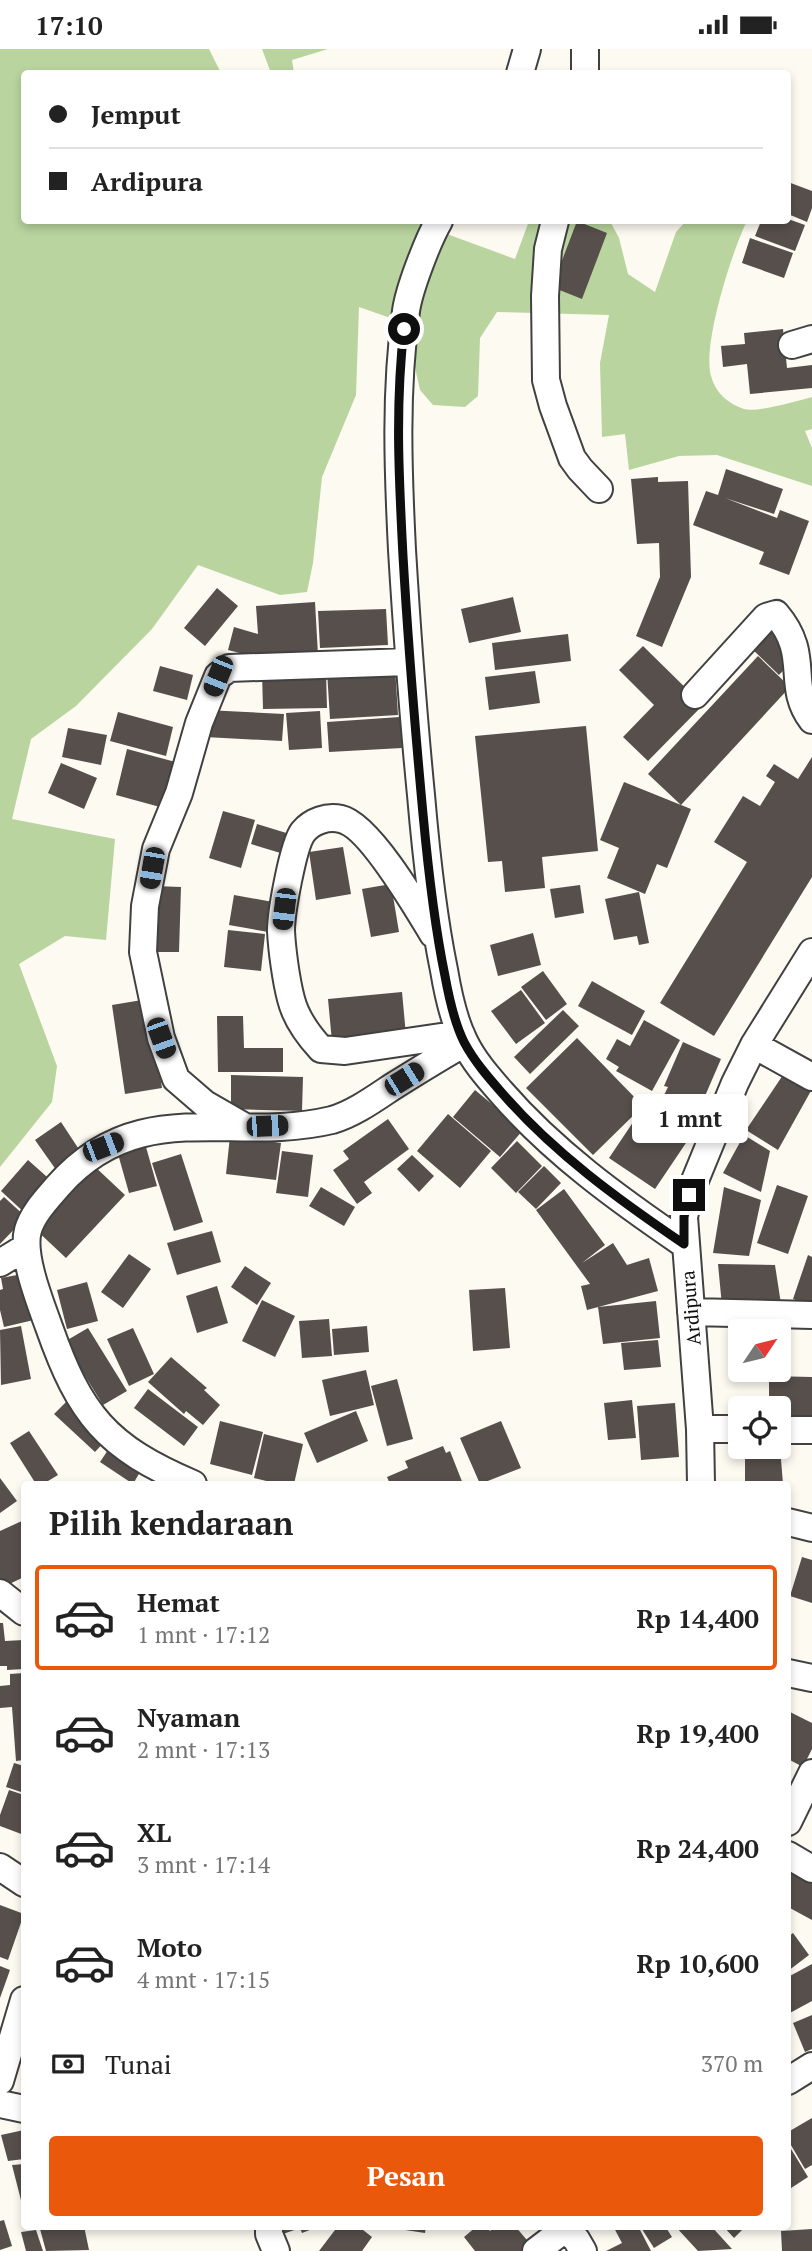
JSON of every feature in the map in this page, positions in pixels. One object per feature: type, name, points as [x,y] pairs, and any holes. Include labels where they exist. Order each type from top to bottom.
[{"type":"street","points":[[521,70],[527,49]]},
{"type":"street","points":[[584,70],[585,49]]},
{"type":"street","points":[[437,224],[406,307],[399,373],[398,462],[409,662],[425,839],[438,941],[449,994],[463,1039],[483,1070],[519,1112],[619,1200],[684,1244]]},
{"type":"street","points":[[554,224],[548,249],[545,296],[546,380],[572,458],[599,489]]},
{"type":"street","points":[[695,695],[766,617],[776,614],[798,632],[810,654],[803,703],[812,720]]},
{"type":"street","points":[[246,1127],[205,1104],[176,1079],[161,1038],[143,952],[145,906],[156,849],[178,793],[199,723],[218,676],[229,668],[409,662]]},
{"type":"street","points":[[438,941],[399,876],[364,835],[343,819],[325,818],[311,824],[301,834],[287,888],[281,930],[291,1000],[306,1033],[321,1049],[345,1051],[463,1039]]},
{"type":"street","name":"Ardipura","points":[[701,1481],[700,1429],[684,1217],[689,1195],[735,1083],[754,1045],[812,952]]},
{"type":"street","points":[[186,1481],[153,1467],[117,1442],[76,1394],[64,1370],[26,1247],[29,1228],[39,1208],[64,1180],[103,1147],[142,1132],[183,1127],[309,1125],[336,1119],[364,1105],[463,1039]]},
{"type":"street","points":[[754,1045],[812,1077]]},
{"type":"street","points":[[0,1263],[26,1247]]},
{"type":"street","points":[[691,1312],[812,1315]]},
{"type":"street","points":[[700,1429],[728,1429]]},
{"type":"street","points":[[791,1430],[812,1430]]},
{"type":"street","points":[[791,1523],[812,1528]]},
{"type":"street","points":[[0,1593],[21,1610]]},
{"type":"street","points":[[791,1674],[812,1678]]},
{"type":"street","points":[[791,1816],[812,1773]]},
{"type":"street","points":[[791,1857],[812,1869]]},
{"type":"street","points":[[0,1867],[21,1880]]},
{"type":"street","points":[[0,2081],[21,2010]]},
{"type":"street","points":[[791,2079],[812,2066]]},
{"type":"street","points":[[0,2104],[21,2108]]},
{"type":"street","points":[[270,2230],[276,2251]]},
{"type":"street","points":[[536,2251],[576,2234]]},
{"type":"green space","points":[[0,49],[209,49],[220,70],[21,70],[21,224],[429,224],[428,227],[515,259],[528,224],[612,224],[619,238],[628,274],[655,292],[676,232],[683,224],[746,224],[714,321],[709,362],[711,376],[723,397],[744,409],[767,408],[812,397],[812,429],[805,431],[812,448],[812,486],[717,455],[679,456],[629,470],[625,434],[602,437],[600,363],[609,315],[497,312],[480,338],[478,396],[465,407],[433,405],[420,390],[405,323],[359,307],[356,395],[322,477],[313,563],[307,592],[280,595],[198,565],[152,629],[76,706],[31,739],[12,819],[115,839],[106,940],[65,936],[19,964],[57,1066],[52,1102],[0,1167]]},
{"type":"green space","points":[[262,49],[328,49],[292,60],[294,70],[270,70]]},
{"type":"building","points":[[791,183],[812,191],[812,208],[807,222],[791,215]]},
{"type":"building","points":[[791,220],[805,225],[795,251],[755,236],[760,224],[791,224]]},
{"type":"building","points":[[576,224],[584,224],[607,233],[582,299],[552,287]]},
{"type":"building","points":[[750,238],[793,253],[784,278],[742,263]]},
{"type":"building","points":[[783,329],[787,368],[812,365],[812,388],[750,394],[747,364],[723,367],[721,346],[745,344],[744,333]]},
{"type":"building","points":[[726,469],[783,489],[774,514],[725,498],[777,518],[780,510],[809,521],[789,575],[759,564],[764,552],[693,525],[706,491],[718,495]]},
{"type":"building","points":[[658,477],[658,482],[688,481],[691,577],[662,647],[636,636],[660,577],[659,543],[637,544],[631,479]]},
{"type":"building","points":[[217,588],[238,606],[205,646],[184,628]]},
{"type":"building","points":[[513,597],[521,632],[469,643],[461,609]]},
{"type":"building","points":[[315,602],[318,655],[259,658],[228,650],[234,627],[258,634],[256,606]]},
{"type":"building","points":[[386,609],[388,645],[320,648],[318,611]]},
{"type":"building","points":[[773,616],[805,647],[779,675],[747,644]]},
{"type":"building","points":[[568,634],[571,661],[495,670],[492,643]]},
{"type":"building","points":[[643,646],[703,705],[648,761],[623,737],[654,705],[619,670]]},
{"type":"building","points":[[758,656],[790,687],[681,805],[648,774]]},
{"type":"building","points":[[160,666],[193,675],[187,700],[153,691]]},
{"type":"building","points":[[395,667],[398,715],[330,719],[327,671]]},
{"type":"building","points":[[535,671],[540,703],[489,710],[485,677]]},
{"type":"building","points":[[326,672],[327,708],[263,709],[262,673]]},
{"type":"building","points":[[206,710],[284,714],[282,741],[205,737]]},
{"type":"building","points":[[320,711],[322,748],[289,750],[286,713]]},
{"type":"building","points":[[118,712],[173,727],[166,756],[110,741]]},
{"type":"building","points":[[400,717],[402,748],[329,752],[327,722]]},
{"type":"building","points":[[586,726],[598,851],[542,857],[545,888],[505,892],[502,861],[488,862],[475,736]]},
{"type":"building","points":[[68,728],[107,735],[101,765],[62,757]]},
{"type":"building","points":[[127,749],[183,764],[171,810],[116,795]]},
{"type":"building","points":[[812,757],[812,877],[714,1036],[660,1003],[747,862],[714,842],[743,796],[760,806],[775,782],[766,776],[774,764],[798,779]]},
{"type":"building","points":[[61,763],[97,778],[84,809],[48,793]]},
{"type":"building","points":[[624,782],[691,809],[667,868],[657,864],[645,894],[607,878],[619,848],[600,840]]},
{"type":"building","points":[[223,811],[255,820],[241,868],[209,858]]},
{"type":"building","points":[[257,824],[293,835],[287,855],[251,844]]},
{"type":"building","points":[[343,847],[351,894],[316,900],[309,852]]},
{"type":"building","points":[[391,884],[399,932],[371,937],[362,889]]},
{"type":"building","points":[[580,885],[584,913],[555,918],[550,889]]},
{"type":"building","points":[[155,886],[181,887],[179,952],[154,952]]},
{"type":"building","points":[[639,892],[649,943],[639,945],[637,936],[614,940],[605,899]]},
{"type":"building","points":[[234,895],[273,902],[268,932],[229,925]]},
{"type":"building","points":[[228,930],[265,934],[261,971],[224,967]]},
{"type":"building","points":[[533,933],[541,965],[498,976],[490,945]]},
{"type":"building","points":[[543,971],[567,1004],[546,1020],[521,987]]},
{"type":"building","points":[[592,981],[645,1011],[632,1035],[578,1006]]},
{"type":"building","points":[[521,990],[545,1023],[516,1044],[491,1011]]},
{"type":"building","points":[[402,992],[406,1035],[332,1042],[328,999]]},
{"type":"building","points":[[148,999],[162,1088],[125,1094],[112,1005]]},
{"type":"building","points":[[563,1010],[579,1026],[530,1074],[514,1057]]},
{"type":"building","points":[[217,1016],[243,1016],[244,1048],[283,1048],[283,1072],[218,1072]]},
{"type":"building","points":[[644,1020],[680,1040],[652,1091],[616,1071],[619,1067],[606,1059],[617,1039],[630,1046]]},
{"type":"building","points":[[577,1038],[643,1106],[593,1155],[526,1088]]},
{"type":"building","points":[[683,1042],[721,1059],[702,1103],[698,1101],[693,1113],[662,1099],[668,1087],[664,1086]]},
{"type":"building","points":[[787,1069],[812,1089],[778,1150],[746,1130]]},
{"type":"building","points":[[231,1075],[303,1077],[302,1111],[231,1109]]},
{"type":"building","points":[[475,1090],[523,1130],[500,1157],[453,1117]]},
{"type":"building","points":[[650,1097],[696,1128],[655,1189],[609,1158]]},
{"type":"building","points":[[448,1114],[491,1151],[460,1188],[417,1151]]},
{"type":"building","points":[[388,1119],[409,1149],[364,1182],[372,1193],[357,1204],[333,1170],[349,1159],[343,1151]]},
{"type":"building","points":[[61,1122],[84,1157],[59,1174],[35,1140]]},
{"type":"building","points":[[744,1135],[770,1151],[761,1192],[723,1173]]},
{"type":"building","points":[[230,1136],[281,1143],[276,1180],[226,1174]]},
{"type":"building","points":[[517,1141],[542,1166],[516,1193],[491,1168]]},
{"type":"building","points":[[146,1147],[157,1186],[129,1193],[118,1154]]},
{"type":"building","points":[[282,1151],[313,1155],[308,1197],[276,1193]]},
{"type":"building","points":[[181,1154],[203,1222],[174,1231],[152,1163]]},
{"type":"building","points":[[412,1155],[434,1176],[419,1192],[397,1169]]},
{"type":"building","points":[[28,1160],[55,1184],[27,1215],[1,1191]]},
{"type":"building","points":[[92,1164],[125,1195],[66,1258],[33,1227]]},
{"type":"building","points":[[544,1166],[561,1183],[536,1209],[518,1192]]},
{"type":"building","points":[[777,1185],[808,1196],[788,1254],[757,1243]]},
{"type":"building","points":[[321,1187],[355,1207],[344,1226],[309,1206]]},
{"type":"building","points":[[724,1187],[761,1200],[749,1256],[713,1253]]},
{"type":"building","points":[[564,1189],[605,1245],[582,1263],[613,1243],[627,1265],[649,1258],[658,1291],[587,1310],[581,1286],[590,1284],[536,1210]]},
{"type":"building","points":[[4,1197],[26,1217],[0,1244],[0,1201]]},
{"type":"building","points":[[212,1231],[221,1262],[177,1275],[167,1243]]},
{"type":"building","points":[[129,1254],[151,1269],[123,1308],[101,1292]]},
{"type":"building","points":[[808,1255],[812,1257],[812,1306],[793,1299]]},
{"type":"building","points":[[718,1264],[775,1265],[781,1304],[722,1306]]},
{"type":"building","points":[[245,1266],[271,1283],[257,1305],[231,1287]]},
{"type":"building","points":[[28,1273],[38,1319],[4,1327],[0,1310],[0,1290],[3,1289],[1,1278]]},
{"type":"building","points":[[87,1282],[98,1321],[67,1329],[57,1290]]},
{"type":"building","points":[[217,1286],[228,1323],[197,1333],[186,1296]]},
{"type":"building","points":[[505,1288],[510,1348],[473,1351],[469,1290]]},
{"type":"building","points":[[262,1300],[295,1316],[275,1357],[242,1341]]},
{"type":"building","points":[[656,1301],[660,1338],[603,1344],[598,1307]]},
{"type":"building","points":[[329,1319],[332,1356],[302,1358],[299,1321]]},
{"type":"building","points":[[21,1326],[31,1379],[1,1385],[0,1330]]},
{"type":"building","points":[[367,1326],[369,1352],[334,1355],[332,1329]]},
{"type":"building","points":[[88,1328],[127,1391],[103,1405],[64,1342]]},
{"type":"building","points":[[133,1328],[154,1374],[129,1386],[107,1339]]},
{"type":"building","points":[[658,1340],[661,1367],[624,1370],[621,1343]]},
{"type":"building","points":[[171,1357],[207,1388],[204,1390],[220,1405],[203,1425],[186,1411],[184,1414],[148,1382]]},
{"type":"building","points":[[366,1370],[374,1405],[330,1416],[322,1380]]},
{"type":"building","points":[[791,1377],[812,1377],[812,1424],[791,1424],[791,1396],[769,1396],[769,1383],[791,1383]]},
{"type":"building","points":[[397,1379],[413,1439],[387,1446],[371,1386]]},
{"type":"building","points":[[148,1389],[198,1427],[184,1446],[134,1408]]},
{"type":"building","points":[[632,1400],[636,1438],[608,1440],[604,1403]]},
{"type":"building","points":[[66,1402],[107,1439],[95,1452],[54,1414]]},
{"type":"building","points":[[675,1403],[679,1457],[641,1460],[637,1406]]},
{"type":"building","points":[[356,1411],[368,1441],[317,1463],[304,1433]]},
{"type":"building","points":[[220,1421],[263,1432],[252,1475],[210,1464]]},
{"type":"building","points":[[501,1421],[521,1468],[488,1481],[479,1481],[460,1438]]},
{"type":"building","points":[[29,1431],[58,1475],[48,1481],[34,1481],[10,1443]]},
{"type":"building","points":[[264,1434],[303,1444],[295,1481],[254,1478]]},
{"type":"building","points":[[443,1446],[446,1453],[450,1451],[462,1481],[389,1481],[387,1477],[408,1468],[405,1461]]},
{"type":"building","points":[[108,1450],[140,1472],[135,1481],[128,1481],[100,1462]]},
{"type":"building","points":[[745,1459],[781,1459],[783,1481],[745,1481]]},
{"type":"building","points":[[0,1478],[17,1501],[0,1513]]},
{"type":"building","points":[[21,1521],[21,1578],[3,1587],[0,1580],[0,1531]]},
{"type":"building","points":[[802,1557],[812,1560],[812,1603],[791,1596]]},
{"type":"building","points":[[0,1623],[3,1623],[5,1641],[21,1640],[21,1669],[7,1670],[7,1666],[0,1666]]},
{"type":"building","points":[[21,1673],[21,1760],[16,1761],[12,1707],[0,1708],[0,1686],[10,1685],[10,1674]]},
{"type":"building","points":[[791,1712],[812,1723],[812,1749],[803,1767],[791,1761]]},
{"type":"building","points":[[14,1763],[21,1765],[21,1792],[6,1787]]},
{"type":"building","points":[[9,1790],[21,1794],[21,1834],[0,1826],[0,1815]]},
{"type":"building","points":[[793,1864],[812,1874],[812,1920],[791,1909]]},
{"type":"building","points":[[0,1905],[21,1913],[21,1923],[8,1960],[0,1957]]},
{"type":"building","points":[[793,1933],[809,1955],[791,1969]]},
{"type":"building","points":[[812,1964],[812,2001],[791,2012],[791,1975]]},
{"type":"building","points":[[0,1966],[10,1970],[0,1998]]},
{"type":"building","points":[[812,2015],[812,2049],[805,2052],[793,2023]]},
{"type":"building","points":[[812,2118],[812,2165],[805,2169],[791,2145],[791,2130]]},
{"type":"building","points":[[21,2131],[21,2159],[8,2161],[1,2135]]},
{"type":"building","points":[[791,2149],[808,2177],[791,2188]]},
{"type":"building","points":[[21,2164],[21,2200],[12,2165]]},
{"type":"building","points":[[4,2220],[12,2246],[0,2250],[0,2221]]},
{"type":"building","points":[[812,2229],[812,2251],[782,2251],[781,2231]]},
{"type":"building","points":[[36,2230],[43,2251],[26,2251],[21,2232]]},
{"type":"building","points":[[40,2230],[85,2230],[89,2250],[46,2251]]},
{"type":"building","points":[[335,2230],[363,2230],[372,2237],[362,2251],[319,2251]]},
{"type":"building","points":[[472,2230],[518,2230],[532,2246],[527,2251],[475,2251],[464,2237]]},
{"type":"building","points":[[615,2230],[640,2230],[651,2251],[606,2251],[622,2243]]},
{"type":"building","points":[[643,2230],[668,2230],[672,2237],[654,2248]]},
{"type":"building","points":[[679,2230],[715,2230],[732,2249],[698,2251]]},
{"type":"building","points":[[727,2230],[742,2230],[734,2238]]},
{"type":"route","points":[[404,329],[399,373],[398,462],[409,662],[425,839],[438,941],[456,1024],[483,1070],[519,1112],[619,1200],[684,1244],[684,1217],[689,1195]]}]
